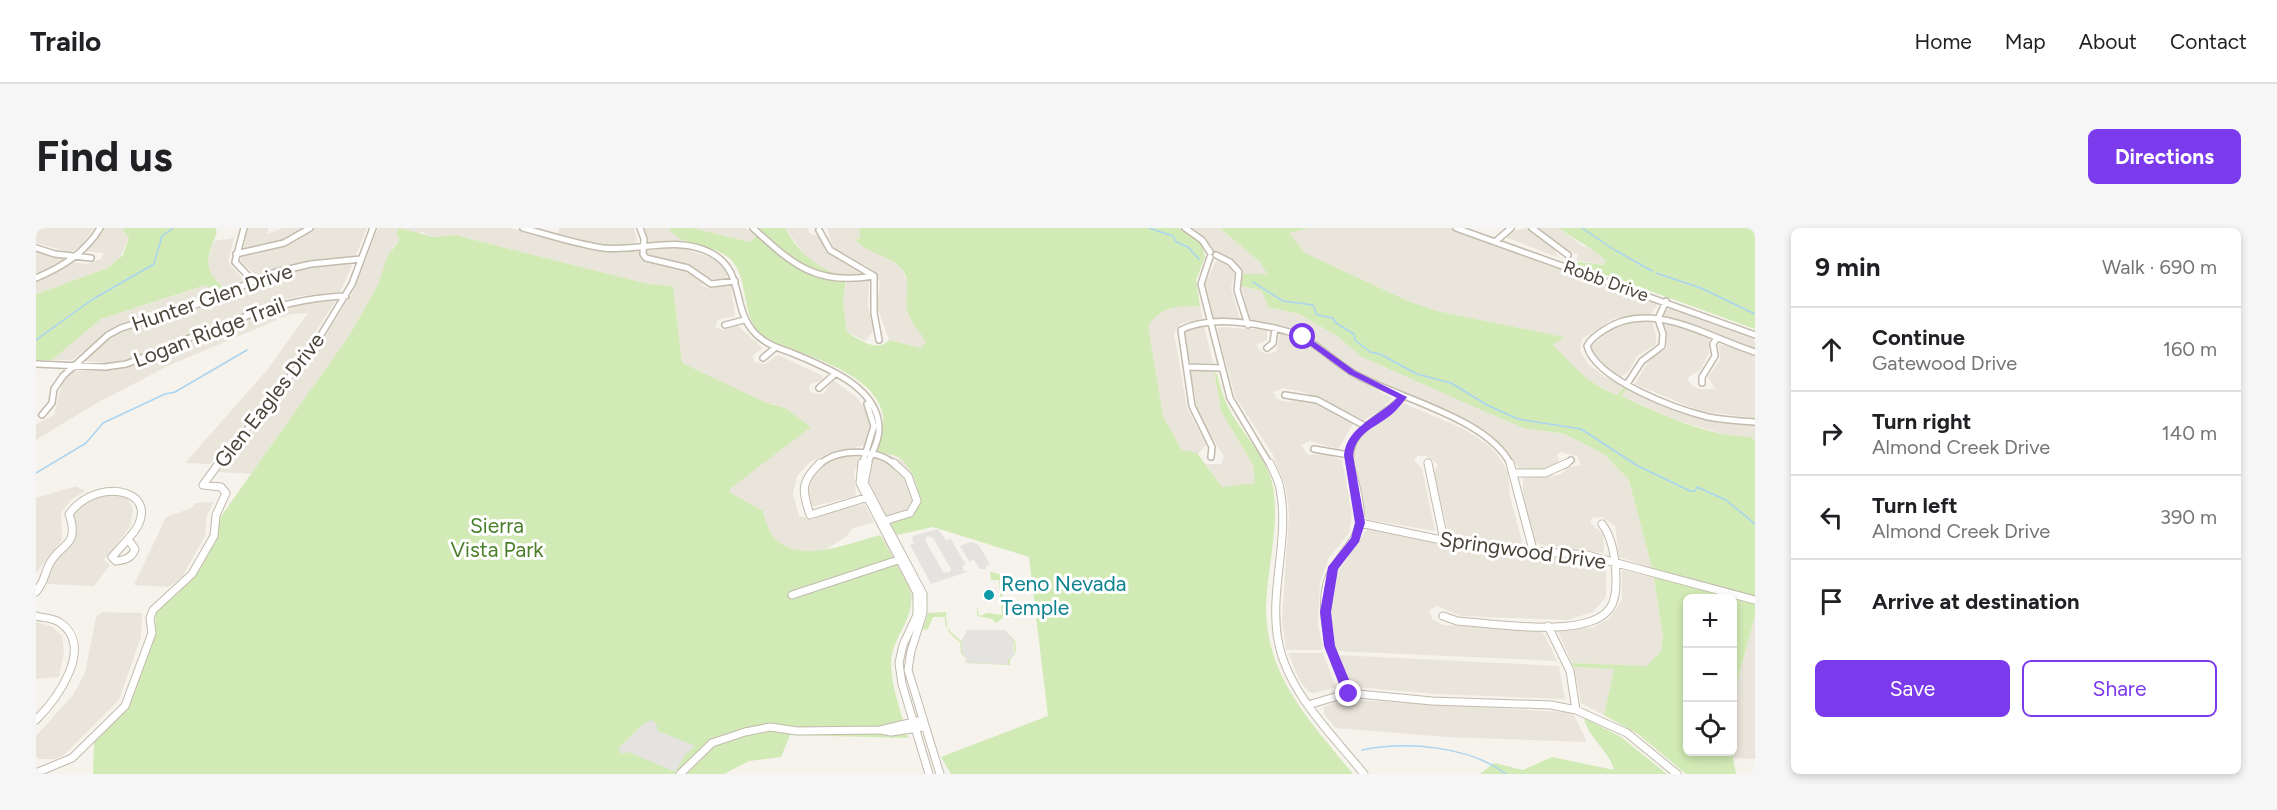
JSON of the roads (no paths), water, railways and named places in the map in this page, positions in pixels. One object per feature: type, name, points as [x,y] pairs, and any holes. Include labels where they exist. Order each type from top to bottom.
[{"type":"street","points":[[36,278],[76,256],[89,244],[100,228]]},
{"type":"street","points":[[244,228],[236,254],[237,265],[252,280]]},
{"type":"street","points":[[236,254],[284,243],[310,228]]},
{"type":"street","name":"Glen Eagles Drive","points":[[210,474],[299,367],[345,296],[373,228]]},
{"type":"street","points":[[523,228],[606,248],[677,245],[706,251],[728,266],[735,281],[742,321],[754,339],[834,376],[854,389],[871,410],[874,432],[869,454],[859,477],[902,559],[920,585],[924,599],[922,616],[908,664],[940,774]]},
{"type":"street","points":[[640,228],[646,258],[688,268],[711,284],[735,281]]},
{"type":"street","points":[[753,228],[810,275],[847,282],[874,276]]},
{"type":"street","points":[[1185,228],[1202,240],[1212,255],[1230,262],[1238,271],[1237,290],[1248,325]]},
{"type":"street","name":"Robb Drive","points":[[1456,228],[1496,240]]},
{"type":"street","name":"Robb Drive","points":[[1466,228],[1755,333]]},
{"type":"street","points":[[1496,240],[1511,228]]},
{"type":"street","points":[[1532,228],[1568,255]]},
{"type":"street","points":[[549,235],[555,230]]},
{"type":"street","points":[[819,230],[830,250],[866,269],[874,276],[876,284],[874,312],[879,340]]},
{"type":"street","points":[[36,248],[91,258]]},
{"type":"street","points":[[1212,255],[1201,284],[1222,368],[1234,407],[1266,455],[1280,487],[1282,510],[1276,628],[1286,665],[1308,705],[1364,774]]},
{"type":"street","name":"Hunter Glen Drive","points":[[42,415],[52,403],[57,382],[108,335],[121,328],[198,303],[252,280],[311,264],[361,259]]},
{"type":"street","name":"Logan Ridge Trail","points":[[36,364],[105,367],[126,364],[279,305],[312,297],[345,296]]},
{"type":"street","points":[[1628,384],[1642,361],[1662,346],[1663,334],[1658,319],[1666,301]]},
{"type":"street","points":[[1755,352],[1688,326],[1658,319],[1637,318],[1616,322],[1593,338],[1587,347],[1590,358],[1600,369],[1628,384],[1705,416],[1755,422]]},
{"type":"street","points":[[725,325],[742,321]]},
{"type":"street","points":[[1211,457],[1212,447],[1192,406],[1181,330],[1189,324],[1275,328],[1310,340],[1352,372],[1487,438],[1503,452],[1516,472],[1524,526],[1533,550]]},
{"type":"street","points":[[1267,348],[1273,343],[1275,328]]},
{"type":"street","points":[[1702,383],[1702,377],[1715,356],[1713,344],[1718,338]]},
{"type":"street","points":[[763,358],[775,348]]},
{"type":"street","points":[[1187,367],[1222,368]]},
{"type":"street","points":[[819,388],[834,376]]},
{"type":"street","points":[[1285,395],[1296,394],[1320,401],[1365,426]]},
{"type":"street","points":[[1349,694],[1330,646],[1326,600],[1333,567],[1355,539],[1360,523],[1349,455],[1352,440],[1365,426],[1389,412],[1402,397]]},
{"type":"street","points":[[1314,449],[1349,455]]},
{"type":"street","points":[[868,497],[810,515],[801,495],[803,483],[810,471],[845,452],[869,454],[900,464],[917,496],[916,505],[910,513],[884,521]]},
{"type":"street","points":[[1516,472],[1550,474],[1561,469],[1571,460]]},
{"type":"street","points":[[1428,463],[1444,540]]},
{"type":"street","points":[[36,773],[58,766],[79,753],[128,701],[152,633],[150,618],[153,610],[161,600],[189,578],[213,536],[216,515],[226,493],[224,488],[203,485],[210,474]]},
{"type":"street","points":[[210,474],[214,486]]},
{"type":"street","points":[[36,592],[46,580],[48,566],[72,539],[74,529],[69,514],[83,498],[111,489],[126,491],[136,497],[141,507],[140,520],[128,539]]},
{"type":"street","points":[[868,497],[884,521],[916,588],[919,601],[917,615],[903,645],[899,663],[913,725],[929,774]]},
{"type":"street","name":"Springwood Drive","points":[[1360,523],[1482,548],[1576,553],[1755,600]]},
{"type":"street","points":[[1443,616],[1457,621],[1548,626],[1587,624],[1609,611],[1617,590],[1610,533],[1602,524]]},
{"type":"street","points":[[792,595],[902,559]]},
{"type":"street","points":[[888,564],[905,569]]},
{"type":"street","points":[[36,616],[63,622],[73,633],[74,641],[70,672],[64,688],[36,720]]},
{"type":"street","points":[[1548,626],[1570,672],[1576,710]]},
{"type":"street","points":[[1308,705],[1349,694],[1551,705],[1576,710],[1627,733],[1677,774]]},
{"type":"street","points":[[680,774],[712,743],[745,732],[770,727],[797,731],[880,730],[891,732],[924,723]]},
{"type":"waterway","points":[[36,340],[93,299],[154,264],[162,236],[173,228]]},
{"type":"waterway","points":[[1149,228],[1173,236],[1176,242],[1188,247],[1199,259]]},
{"type":"waterway","points":[[1582,228],[1613,249]]},
{"type":"waterway","points":[[1615,250],[1652,271]]},
{"type":"waterway","points":[[1656,273],[1701,288],[1755,314]]},
{"type":"waterway","points":[[1253,282],[1283,301],[1313,305],[1317,315],[1333,318],[1336,323],[1354,334],[1355,340],[1370,352],[1380,354],[1417,374],[1451,383],[1487,405],[1518,419],[1581,429],[1638,466],[1690,491],[1695,491],[1697,487],[1726,500],[1755,524]]},
{"type":"waterway","points":[[36,473],[86,443],[103,423],[165,394],[175,392],[247,350]]},
{"type":"waterway","points":[[1362,750],[1398,746],[1437,748],[1474,757],[1506,774]]},
{"type":"place","name":"Reno Nevada Temple","points":[[989,595]]},
{"type":"park label","name":"Sierra Vista Park","points":[[497,537]]}]
